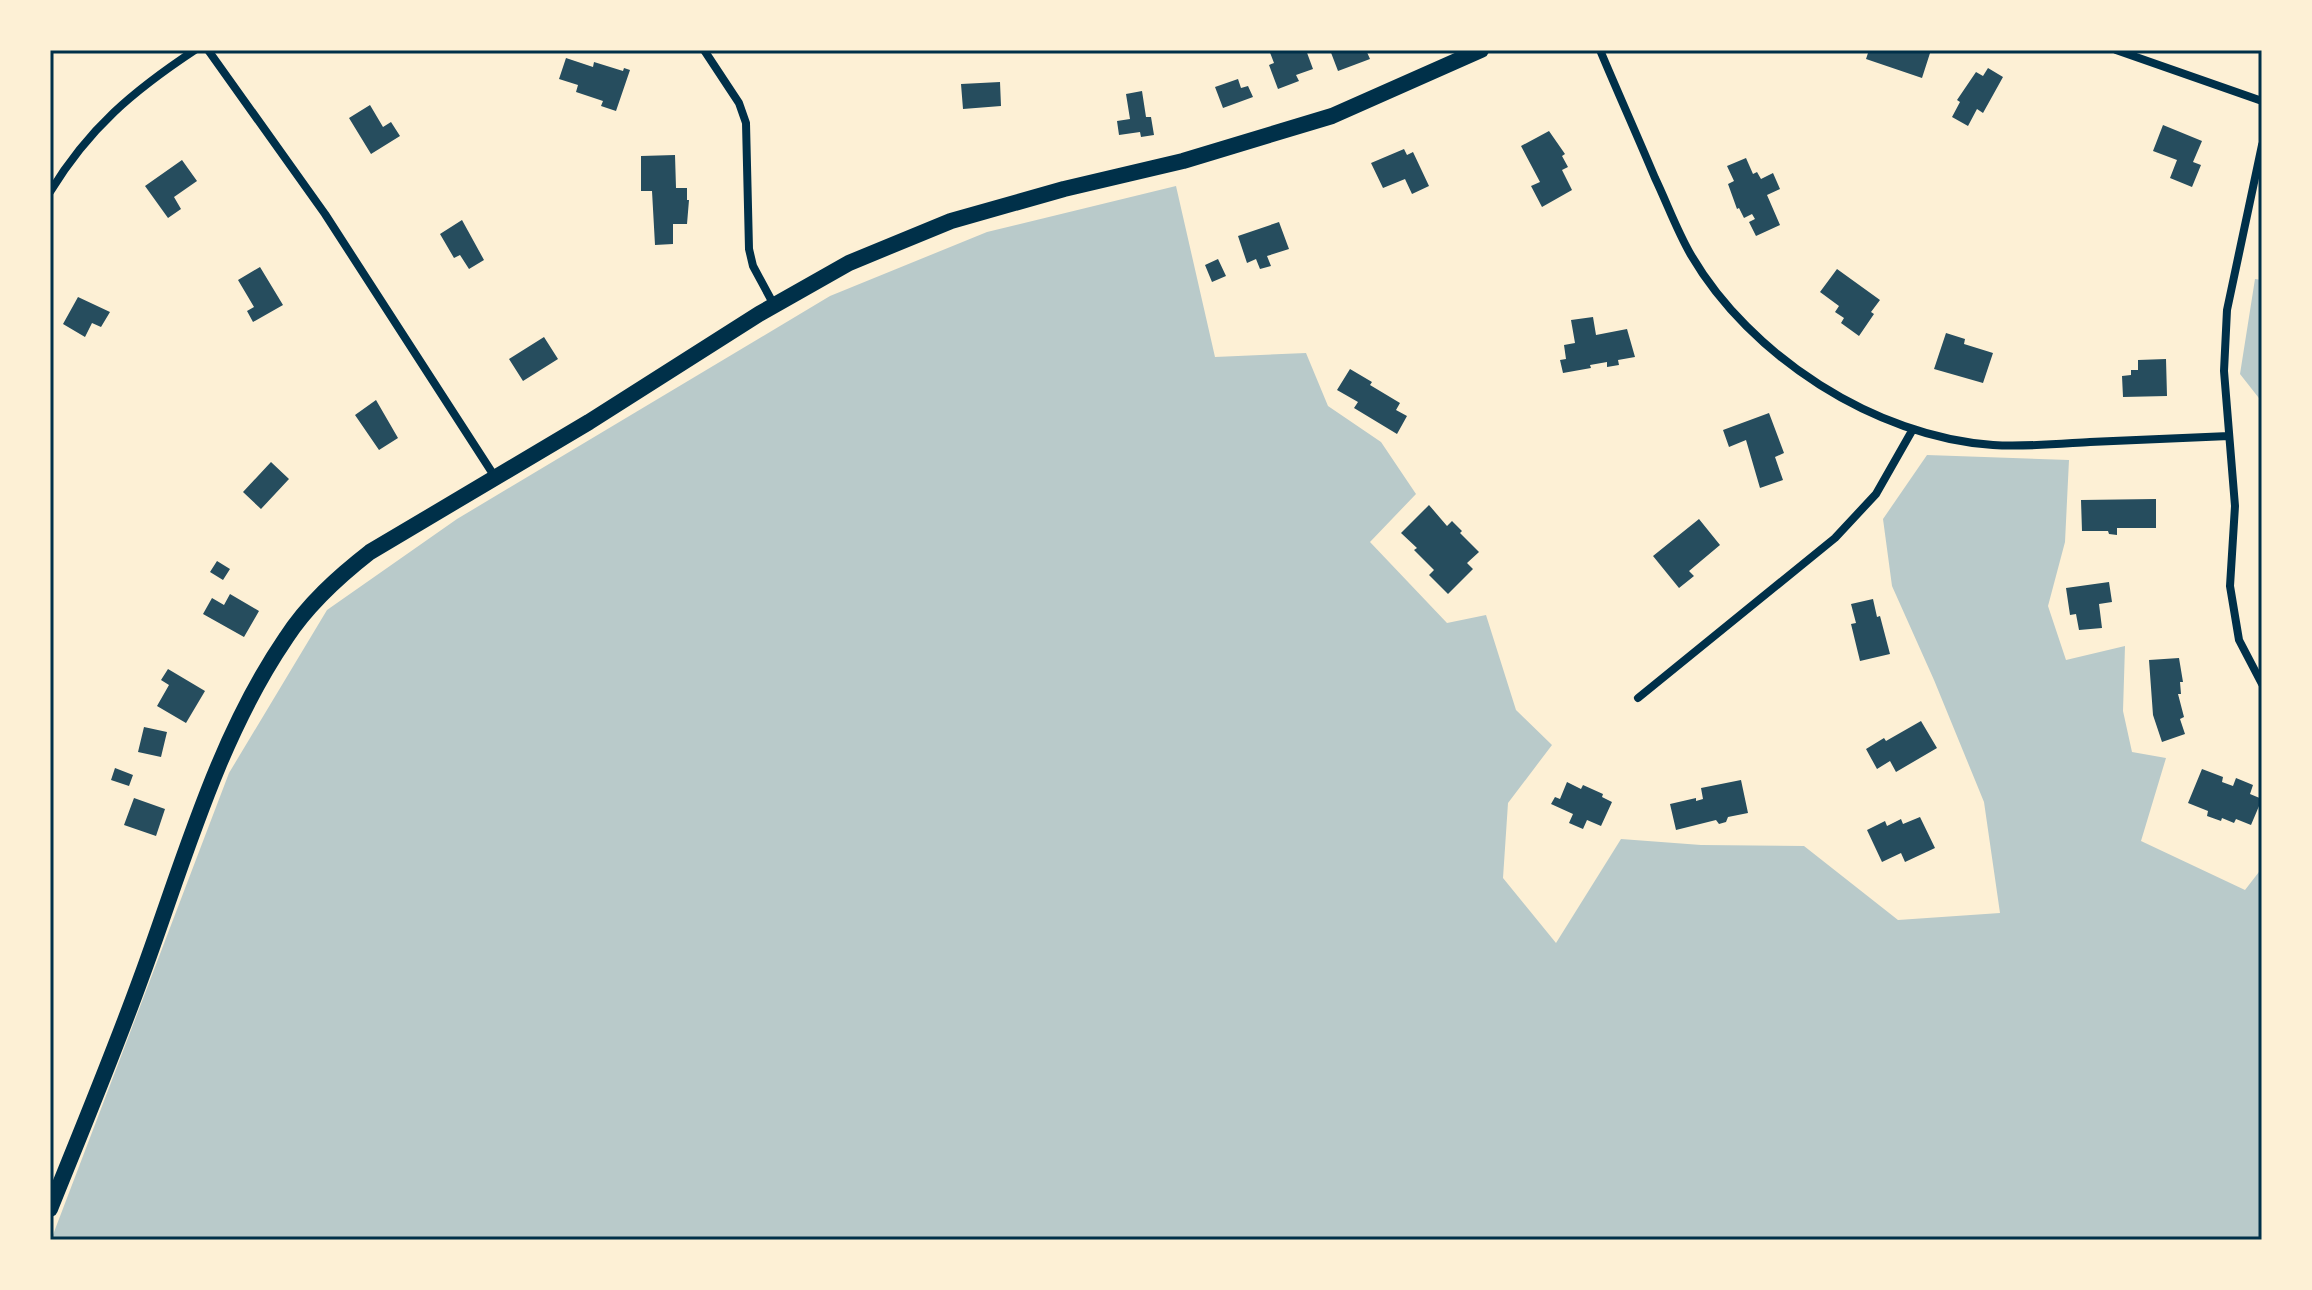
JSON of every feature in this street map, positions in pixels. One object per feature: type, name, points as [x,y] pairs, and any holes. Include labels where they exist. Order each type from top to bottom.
[{"type":"main road","points":[[50,1209],[136,992],[222,759],[265,671],[287,636],[338,577],[370,552],[496,478],[774,305],[849,263],[924,231],[1064,189],[1183,161],[1332,116],[1481,50]]},
{"type":"street","points":[[50,192],[68,162],[101,122],[154,77],[195,50]]},
{"type":"street","points":[[208,50],[325,214],[496,478]]},
{"type":"street","points":[[704,50],[739,103],[746,123],[750,254],[774,305]]},
{"type":"street","points":[[1600,50],[1684,242],[1711,286],[1787,362],[1850,402],[1913,429],[1990,445],[2229,436]]},
{"type":"street","points":[[2116,50],[2262,101]]},
{"type":"street","points":[[2262,145],[2227,310],[2224,371],[2235,506],[2230,586],[2239,640],[2262,684]]},
{"type":"street","points":[[1638,698],[1835,538],[1876,494],[1913,429]]},
{"type":"shaded area","points":[[1176,186],[1215,357],[1306,353],[1328,406],[1381,442],[1416,494],[1370,542],[1447,623],[1486,615],[1516,710],[1552,745],[1508,803],[1503,878],[1556,943],[1621,839],[1701,845],[1804,846],[1898,920],[2000,913],[1984,802],[1892,586],[1883,519],[1927,455],[2069,460],[2065,542],[2048,606],[2066,660],[2125,646],[2123,711],[2132,752],[2166,758],[2141,841],[2245,890],[2262,868],[2262,1240],[51,1240],[229,773],[327,610],[457,519],[830,296],[987,232]]},
{"type":"shaded area","points":[[2255,279],[2262,280],[2262,402],[2240,374]]},
{"type":"building","points":[[1269,50],[1306,50],[1313,69],[1296,75],[1299,81],[1278,89],[1269,65],[1274,63]]},
{"type":"building","points":[[1330,50],[1366,50],[1370,59],[1338,71]]},
{"type":"building","points":[[1869,50],[1931,50],[1922,78],[1866,59]]},
{"type":"building","points":[[566,58],[593,67],[594,62],[623,71],[624,68],[630,70],[616,111],[601,106],[603,101],[576,92],[578,85],[559,79]]},
{"type":"building","points":[[1988,68],[2003,77],[1983,113],[1977,109],[1968,126],[1952,117],[1960,102],[1957,100],[1976,72],[1983,76]]},
{"type":"building","points":[[1238,79],[1241,88],[1248,86],[1253,97],[1223,108],[1215,87]]},
{"type":"building","points":[[1000,82],[1001,106],[963,109],[961,84]]},
{"type":"building","points":[[1142,91],[1146,117],[1151,117],[1154,135],[1141,137],[1140,132],[1119,135],[1117,121],[1130,119],[1126,94]]},
{"type":"building","points":[[370,105],[383,127],[391,122],[400,136],[371,154],[349,118]]},
{"type":"building","points":[[2163,125],[2202,141],[2193,162],[2201,165],[2192,187],[2170,178],[2177,160],[2153,151]]},
{"type":"building","points":[[1549,131],[1565,154],[1562,156],[1568,167],[1562,170],[1572,190],[1542,207],[1531,186],[1540,182],[1521,146]]},
{"type":"building","points":[[1404,149],[1407,155],[1413,152],[1429,186],[1412,194],[1405,179],[1383,188],[1371,163]]},
{"type":"building","points":[[675,155],[676,188],[687,188],[687,224],[673,224],[673,244],[655,245],[652,191],[641,191],[641,156]]},
{"type":"building","points":[[1746,158],[1753,174],[1757,172],[1761,179],[1773,173],[1780,189],[1767,195],[1780,225],[1756,236],[1749,222],[1755,219],[1752,214],[1744,218],[1737,209],[1728,184],[1734,181],[1727,166]]},
{"type":"building","points":[[182,160],[197,181],[174,197],[181,209],[168,218],[145,186]]},
{"type":"building","points":[[462,220],[484,260],[469,269],[460,255],[454,258],[440,234]]},
{"type":"building","points":[[1279,222],[1289,249],[1267,256],[1271,266],[1260,269],[1256,259],[1247,263],[1238,236]]},
{"type":"building","points":[[1218,259],[1226,276],[1212,282],[1205,265]]},
{"type":"building","points":[[260,267],[283,305],[253,322],[247,311],[254,307],[238,280]]},
{"type":"building","points":[[1837,269],[1880,300],[1859,336],[1841,323],[1844,318],[1835,312],[1839,306],[1820,292]]},
{"type":"building","points":[[78,297],[110,312],[101,327],[92,323],[85,337],[63,324]]},
{"type":"building","points":[[1593,317],[1596,335],[1627,329],[1635,357],[1618,360],[1619,365],[1607,367],[1607,362],[1563,373],[1560,360],[1566,359],[1564,345],[1575,343],[1571,320]]},
{"type":"building","points":[[1946,333],[1965,339],[1964,344],[1993,353],[1983,383],[1934,369]]},
{"type":"building","points":[[544,337],[558,359],[523,381],[509,359]]},
{"type":"building","points":[[2166,359],[2167,396],[2123,397],[2122,376],[2131,375],[2131,370],[2138,370],[2138,360]]},
{"type":"building","points":[[1350,369],[1400,403],[1396,410],[1407,416],[1397,434],[1354,408],[1358,402],[1337,390]]},
{"type":"building","points":[[376,400],[398,438],[379,450],[355,415]]},
{"type":"building","points":[[1769,413],[1784,453],[1775,457],[1783,480],[1760,488],[1746,440],[1729,447],[1723,430]]},
{"type":"building","points":[[271,462],[289,479],[261,509],[243,492]]},
{"type":"building","points":[[2156,499],[2156,528],[2117,528],[2117,535],[2108,531],[2082,531],[2081,500]]},
{"type":"building","points":[[1429,505],[1447,526],[1452,521],[1479,552],[1467,563],[1473,569],[1448,594],[1429,575],[1434,570],[1401,533]]},
{"type":"building","points":[[1699,519],[1720,545],[1689,571],[1694,576],[1679,588],[1653,556]]},
{"type":"building","points":[[217,561],[230,569],[223,580],[210,572]]},
{"type":"building","points":[[2109,582],[2112,602],[2099,604],[2102,628],[2079,630],[2076,614],[2070,615],[2066,588]]},
{"type":"building","points":[[230,594],[259,611],[244,637],[203,614],[212,598],[224,605]]},
{"type":"building","points":[[1873,599],[1890,654],[1860,661],[1851,624],[1856,623],[1851,604]]},
{"type":"building","points":[[2179,658],[2183,682],[2180,682],[2181,694],[2178,694],[2185,734],[2162,742],[2153,715],[2149,660]]},
{"type":"building","points":[[168,669],[205,691],[186,723],[157,706],[169,685],[161,680]]},
{"type":"building","points":[[1921,721],[1937,748],[1896,772],[1890,761],[1877,769],[1866,749]]},
{"type":"building","points":[[144,727],[167,732],[161,757],[138,752]]},
{"type":"building","points":[[115,768],[133,775],[129,786],[111,780]]},
{"type":"building","points":[[2202,769],[2223,777],[2222,782],[2233,786],[2236,778],[2253,785],[2250,794],[2262,799],[2251,825],[2236,819],[2234,823],[2222,818],[2221,821],[2207,816],[2208,811],[2188,803]]},
{"type":"building","points":[[1741,780],[1748,813],[1728,817],[1726,822],[1719,824],[1716,820],[1676,830],[1670,804],[1703,799],[1701,788]]},
{"type":"building","points":[[1567,782],[1581,789],[1583,785],[1612,802],[1601,826],[1587,820],[1583,829],[1569,823],[1573,814],[1551,804],[1555,797],[1560,799]]},
{"type":"building","points":[[134,798],[165,809],[156,836],[124,825]]},
{"type":"building","points":[[1920,817],[1935,848],[1905,862],[1901,853],[1882,862],[1867,830],[1885,821],[1887,826],[1901,819],[1903,824]]}]
